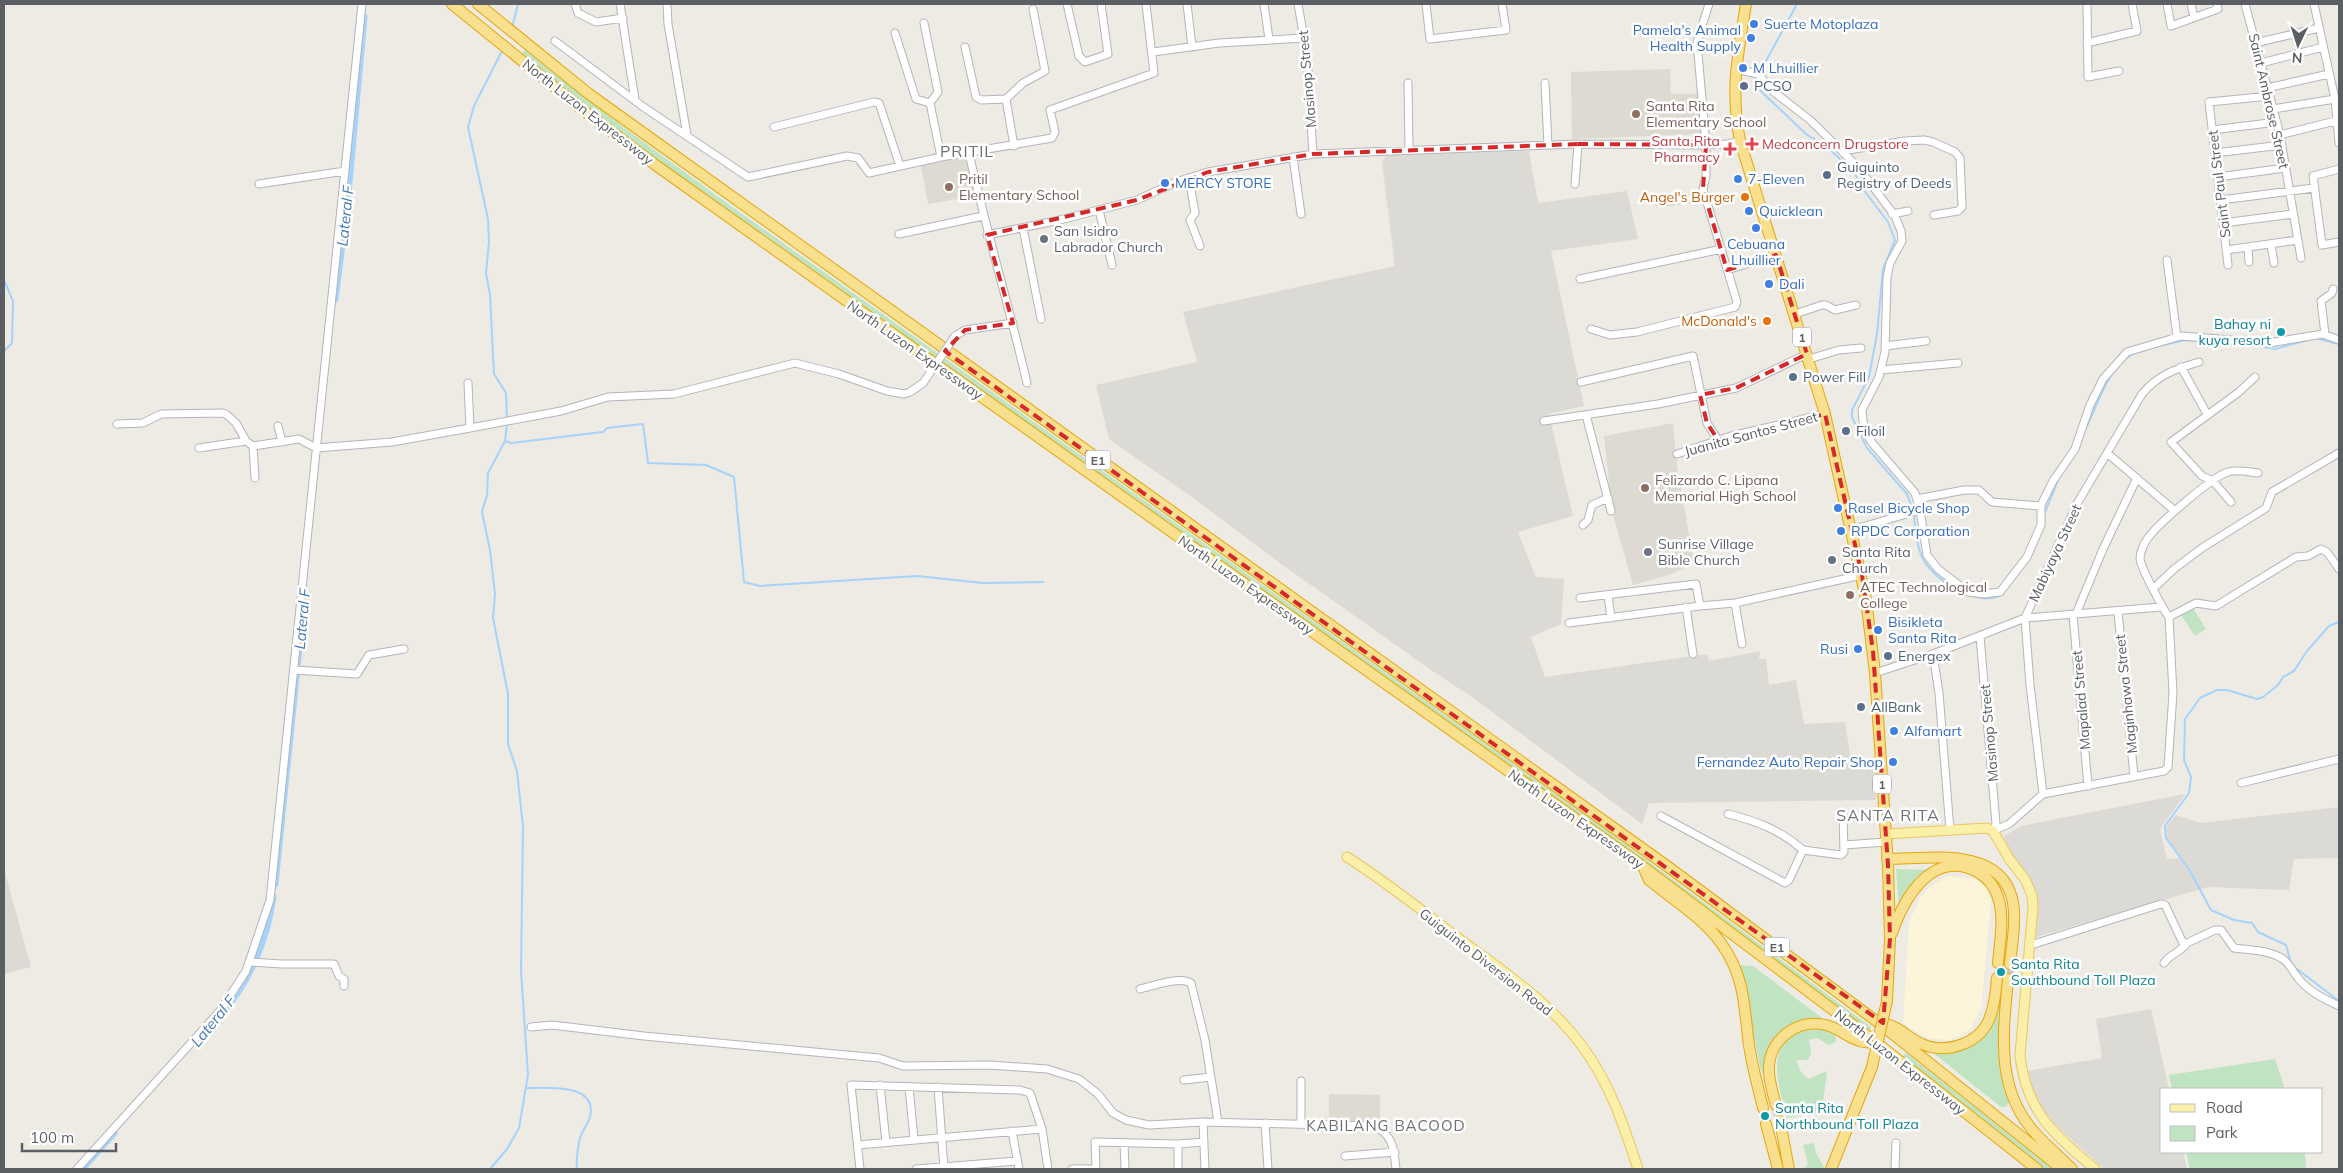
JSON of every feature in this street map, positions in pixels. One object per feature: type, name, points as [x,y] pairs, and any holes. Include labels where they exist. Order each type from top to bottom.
[{"type":"highway","name":"North Luzon Expressway","points":[[452,4],[654,164],[750,234],[1642,866],[1877,1043],[2037,1169]]},
{"type":"highway","name":"North Luzon Expressway","points":[[478,4],[605,105],[1659,860],[1879,1022],[2062,1169]]},
{"type":"highway","points":[[484,4],[502,23]]},
{"type":"highway","name":"1","points":[[1746,4],[1735,69],[1734,103],[1740,141],[1825,414],[1862,576],[1875,673],[1888,862],[1890,939],[1887,1001],[1872,1067],[1831,1169]]},
{"type":"highway","points":[[1888,862],[1963,859],[1984,863],[1992,868],[2001,877],[2012,898],[2014,918],[2010,964]]},
{"type":"highway","points":[[1888,862],[1962,867],[1976,871],[1989,881],[1995,890],[2002,913],[1998,963]]},
{"type":"highway","points":[[1642,866],[1649,880],[1704,926],[1720,942],[1735,966],[1743,991],[1749,1045],[1763,1108]]},
{"type":"highway","points":[[1890,939],[1910,895],[1921,880],[1931,872],[1947,866]]},
{"type":"highway","points":[[1879,1022],[1892,1025],[1922,1044],[1940,1049],[1955,1048],[1983,1030],[1990,1018],[1995,1001],[1997,978]]},
{"type":"highway","points":[[2008,979],[2003,1035],[2006,1081],[2017,1106],[2029,1126],[2072,1169]]},
{"type":"highway","points":[[1776,1105],[1769,1076],[1770,1060],[1778,1042],[1793,1029],[1806,1024],[1822,1024],[1837,1029],[1860,1041],[1877,1043]]},
{"type":"highway","points":[[1780,1121],[1789,1169]]},
{"type":"highway","points":[[1766,1124],[1778,1169]]},
{"type":"main road","points":[[1886,838],[1950,830],[1987,828],[1993,831],[2010,860],[2026,880],[2032,896],[2031,945],[2020,1055],[2022,1077],[2028,1096],[2049,1126],[2095,1169]]},
{"type":"main road","name":"Guiguinto Diversion Road","points":[[1347,857],[1520,984],[1569,1030],[1593,1062],[1613,1099],[1638,1169]]},
{"type":"street","points":[[77,1169],[220,1011],[252,962],[270,900],[297,670],[317,448],[362,4]]},
{"type":"street","points":[[575,4],[578,13],[596,22],[622,18]]},
{"type":"street","points":[[620,4],[635,100]]},
{"type":"street","points":[[667,4],[668,24],[687,135]]},
{"type":"street","points":[[1067,4],[1079,56],[1086,62],[1108,54],[1101,4]]},
{"type":"street","points":[[555,41],[635,100],[748,176],[847,156],[858,158],[869,173],[940,157],[1014,146],[1052,138],[1055,132],[1050,110],[1153,75],[1155,70],[1146,4]]},
{"type":"street","points":[[1187,4],[1192,47]]},
{"type":"street","points":[[1264,4],[1269,39]]},
{"type":"street","name":"Masinop Street","points":[[1298,4],[1304,38],[1313,154]]},
{"type":"street","points":[[1426,4],[1430,39],[1506,30],[1502,4]]},
{"type":"street","points":[[1591,329],[1610,335],[1637,332],[1735,307],[1737,302],[1703,189],[1706,176],[1706,145],[1696,50],[1698,36],[1709,4]]},
{"type":"street","points":[[2087,4],[2088,77],[2119,71]]},
{"type":"street","points":[[2087,43],[2136,32],[2132,4]]},
{"type":"street","points":[[2167,4],[2170,26],[2218,9],[2217,4]]},
{"type":"street","points":[[2191,4],[2194,17]]},
{"type":"street","name":"Saint Ambrose Street","points":[[2246,4],[2280,135],[2301,258]]},
{"type":"street","points":[[2314,4],[2335,99],[2339,143]]},
{"type":"street","points":[[965,47],[976,97],[980,100],[1006,99],[1023,83],[1045,71],[1033,9]]},
{"type":"street","points":[[924,23],[938,92],[930,103],[940,157]]},
{"type":"street","points":[[2256,43],[2319,28]]},
{"type":"street","points":[[895,33],[916,99],[930,103]]},
{"type":"street","points":[[1153,52],[1269,39],[1304,38]]},
{"type":"street","points":[[2261,63],[2323,48]]},
{"type":"street","points":[[1735,69],[1755,74],[1774,92],[1810,120],[1842,151],[1858,167],[1892,214],[1901,232],[1902,241],[1890,263],[1886,277],[1885,346],[1881,370],[1862,410],[1864,430],[1873,444],[1915,493],[1927,556],[1938,570],[1968,592],[1994,594],[2006,586],[2027,557],[2041,525],[2041,506],[2053,481],[2074,448],[2090,405],[2103,378],[2126,352],[2177,337],[2242,339],[2269,343],[2325,334],[2339,340]]},
{"type":"street","points":[[2267,88],[2329,74]]},
{"type":"street","points":[[1545,82],[1548,145]]},
{"type":"street","points":[[1408,83],[1408,149]]},
{"type":"street","name":"Saint Paul Street","points":[[2228,265],[2209,102],[2270,96]]},
{"type":"street","points":[[1006,99],[1014,146]]},
{"type":"street","points":[[2273,110],[2335,99]]},
{"type":"street","points":[[774,127],[874,102],[879,103],[900,166]]},
{"type":"street","points":[[2280,135],[2338,120]]},
{"type":"street","points":[[2212,130],[2276,122]]},
{"type":"street","points":[[1842,151],[1870,145],[1924,140],[1955,152],[1962,161],[1962,207],[1958,211],[1934,215]]},
{"type":"street","points":[[987,235],[1136,200],[1208,172],[1313,154],[1578,144],[1706,145],[1728,144],[1740,141]]},
{"type":"street","points":[[1575,184],[1578,144]]},
{"type":"street","points":[[2215,153],[2282,145]]},
{"type":"street","points":[[969,152],[987,235],[1013,323],[1027,384]]},
{"type":"street","points":[[1293,157],[1301,214]]},
{"type":"street","points":[[2218,177],[2286,168]]},
{"type":"street","points":[[2339,170],[2313,176],[2322,245],[2339,242]]},
{"type":"street","points":[[259,184],[345,171]]},
{"type":"street","points":[[1189,178],[1195,214],[1190,220],[1200,246]]},
{"type":"street","points":[[2221,200],[2314,188]]},
{"type":"street","points":[[1659,202],[1705,197]]},
{"type":"street","points":[[1099,210],[1112,265]]},
{"type":"street","points":[[1892,214],[1908,211]]},
{"type":"street","points":[[2223,223],[2293,214]]},
{"type":"street","points":[[899,234],[983,216]]},
{"type":"street","points":[[1023,228],[1041,319]]},
{"type":"street","points":[[2226,250],[2298,240]]},
{"type":"street","points":[[2271,244],[2274,263]]},
{"type":"street","points":[[2248,247],[2249,262]]},
{"type":"street","points":[[1580,279],[1722,249]]},
{"type":"street","points":[[1727,270],[1776,255]]},
{"type":"street","points":[[2167,260],[2177,337]]},
{"type":"street","points":[[2325,334],[2321,301],[2332,293],[2333,289]]},
{"type":"street","points":[[1795,314],[1822,305],[1835,310],[1856,305]]},
{"type":"street","points":[[117,424],[143,424],[160,414],[222,413],[236,422],[246,442],[253,446],[299,439],[317,448],[392,442],[561,411],[608,397],[674,394],[795,363],[839,374],[887,391],[904,394],[916,389],[923,383],[955,336],[965,330],[1013,323]]},
{"type":"street","points":[[1885,346],[1926,341]]},
{"type":"street","points":[[1544,421],[1736,388],[1808,356],[1860,348]]},
{"type":"street","points":[[1581,382],[1694,356],[1700,395],[1708,423],[1718,440]]},
{"type":"street","name":"Mabiyaya Street","points":[[2043,794],[2030,685],[2026,618],[2078,502],[2142,394],[2153,382],[2169,371],[2198,362]]},
{"type":"street","points":[[1881,370],[1958,363]]},
{"type":"street","points":[[2181,367],[2207,414]]},
{"type":"street","points":[[2231,502],[2213,481],[2202,476],[2171,442],[2239,392],[2255,377]]},
{"type":"street","points":[[468,384],[470,428]]},
{"type":"street","name":"Juanita Santos Street","points":[[1677,454],[1718,440],[1825,414]]},
{"type":"street","points":[[1586,415],[1612,511]]},
{"type":"street","points":[[278,426],[282,442]]},
{"type":"street","points":[[199,448],[246,442]]},
{"type":"street","points":[[253,446],[255,478]]},
{"type":"street","points":[[2107,453],[2176,511]]},
{"type":"street","points":[[2154,588],[2195,553],[2266,508],[2272,492],[2339,453]]},
{"type":"street","points":[[1993,831],[2009,824],[2043,794],[2164,771],[2168,767],[2173,693],[2169,617],[2161,607],[2154,588],[2143,570],[2140,559],[2142,549],[2148,537],[2176,511],[2226,472],[2241,470],[2258,473]]},
{"type":"street","points":[[2075,614],[2137,478]]},
{"type":"street","points":[[1917,499],[1964,490],[1979,490],[1992,502],[2041,506]]},
{"type":"street","points":[[1583,525],[1588,520],[1592,505],[1608,498]]},
{"type":"street","points":[[1852,530],[1918,510]]},
{"type":"street","points":[[2169,617],[2196,602],[2216,606],[2296,557],[2308,556],[2320,549],[2327,552],[2339,569]]},
{"type":"street","points":[[1569,623],[1735,603],[1862,576]]},
{"type":"street","points":[[1580,598],[1696,584],[1700,606]]},
{"type":"street","points":[[1608,595],[1611,618]]},
{"type":"street","points":[[1735,603],[1742,644]]},
{"type":"street","points":[[1875,673],[1933,654],[2026,618],[2161,607]]},
{"type":"street","points":[[1686,608],[1693,654]]},
{"type":"street","name":"Maginhawa Street","points":[[2118,612],[2134,776]]},
{"type":"street","name":"Mapalad Street","points":[[2075,614],[2088,786]]},
{"type":"street","name":"Masinop Street","points":[[1980,636],[1993,774],[1996,824],[1993,831]]},
{"type":"street","points":[[297,670],[357,674],[369,655],[404,649]]},
{"type":"street","points":[[1933,654],[1939,693],[1950,830]]},
{"type":"street","points":[[2241,783],[2339,759]]},
{"type":"street","points":[[1728,814],[1766,825],[1787,835],[1804,850],[1841,855],[1844,852],[1843,814]]},
{"type":"street","points":[[1661,816],[1785,882],[1789,880],[1804,850]]},
{"type":"street","points":[[1844,845],[1886,838]]},
{"type":"street","points":[[2031,945],[2162,904],[2165,905],[2183,943],[2187,943]]},
{"type":"street","points":[[2164,963],[2187,943],[2216,930],[2221,930],[2234,948],[2269,952],[2282,958],[2316,996],[2339,1006]]},
{"type":"street","points":[[252,962],[334,964],[339,976],[344,979],[344,986]]},
{"type":"street","points":[[1140,989],[1176,982],[1186,981],[1191,983],[1198,1007],[1218,1122]]},
{"type":"street","points":[[531,1026],[552,1025],[644,1036],[825,1052],[879,1058],[903,1066],[989,1065],[1047,1069],[1080,1079],[1098,1094],[1113,1113],[1126,1120],[1160,1125],[1218,1122],[1372,1126],[1385,1133],[1394,1145],[1396,1169]]},
{"type":"street","points":[[1184,1080],[1211,1077]]},
{"type":"street","points":[[1301,1081],[1301,1124]]},
{"type":"street","points":[[860,1169],[851,1085],[1020,1090],[1030,1093],[1042,1129],[1048,1169]]},
{"type":"street","points":[[880,1085],[886,1142]]},
{"type":"street","points":[[909,1087],[914,1139]]},
{"type":"street","points":[[938,1087],[944,1168]]},
{"type":"street","points":[[1204,1122],[1205,1169]]},
{"type":"street","points":[[1265,1124],[1268,1169]]},
{"type":"street","points":[[858,1145],[1042,1129]]},
{"type":"street","points":[[1012,1131],[1019,1169]]},
{"type":"street","points":[[1072,1169],[1096,1169],[1095,1142],[1178,1144],[1204,1142]]},
{"type":"street","points":[[1895,1169],[1896,1142]]},
{"type":"street","points":[[1124,1143],[1125,1169]]},
{"type":"street","points":[[1178,1144],[1178,1169]]},
{"type":"street","points":[[1345,1156],[1394,1152]]},
{"type":"street","points":[[916,1169],[1017,1161]]},
{"type":"highlighted area","points":[[1578,144],[1706,145],[1703,189],[1727,270],[1776,255],[1807,354],[1736,388],[1700,395],[1707,423],[1718,440],[1825,414],[1862,575],[1873,651],[1888,865],[1890,939],[1883,1023],[945,351],[965,330],[1013,323],[987,235],[1137,200],[1208,172],[1313,154]]},
{"type":"shaded area","name":"Santa Rita Elementary School","points":[[1670,69],[1671,94],[1698,94],[1702,134],[1572,139],[1571,72]]},
{"type":"shaded area","points":[[1529,151],[1538,203],[1627,191],[1638,239],[1551,251],[1584,406],[1549,414],[1573,516],[1518,532],[1536,577],[1564,579],[1561,624],[1531,637],[1545,677],[1707,654],[1709,661],[1760,651],[1759,659],[1766,659],[1769,685],[1796,680],[1804,724],[1845,722],[1851,761],[1874,757],[1876,800],[1649,803],[1642,824],[1475,699],[1284,566],[1193,498],[1109,439],[1096,385],[1197,362],[1183,312],[1395,266],[1382,162],[1386,155]]},
{"type":"shaded area","name":"Pritil Elementary School","points":[[967,157],[976,199],[965,201],[964,198],[928,204],[921,165]]},
{"type":"shaded area","name":"Felizardo C. Lipana Memorial High School","points":[[1673,423],[1677,466],[1694,563],[1669,575],[1633,585],[1612,511],[1604,436]]},
{"type":"shaded area","points":[[2185,794],[2160,829],[2167,859],[2181,858],[2167,838],[2167,826],[2176,815],[2201,823],[2339,807],[2339,858],[2294,859],[2289,890],[2208,887],[2036,937],[2037,897],[2032,883],[2007,848],[2004,836],[2021,826]]},
{"type":"shaded area","points":[[4,869],[31,967],[4,974]]},
{"type":"shaded area","points":[[1948,876],[1976,879],[1986,887],[1991,902],[1981,1008],[1971,1029],[1950,1040],[1927,1038],[1903,1024],[1909,922],[1922,895],[1934,884]]},
{"type":"shaded area","points":[[2151,1009],[2169,1088],[2160,1088],[2160,1153],[2183,1153],[2187,1169],[2104,1169],[2040,1111],[2026,1071],[2102,1058],[2096,1019]]},
{"type":"shaded area","points":[[1329,1094],[1380,1095],[1380,1123],[1329,1122]]},
{"type":"green space","points":[[525,50],[623,127],[720,198],[1620,840],[1871,1027],[1869,1033],[618,132],[520,55]]},
{"type":"green space","points":[[2191,605],[2206,629],[2195,636],[2180,613]]},
{"type":"green space","points":[[1896,869],[1931,870],[1899,908]]},
{"type":"green space","points":[[1740,965],[1753,966],[1822,1018],[1798,1024],[1780,1034],[1768,1050],[1763,1074],[1760,1067]]},
{"type":"green space","points":[[2000,1002],[2000,1051],[2011,1099],[2006,1107],[2001,1107],[1932,1052],[1949,1051],[1994,1019]]},
{"type":"green space","points":[[1821,1029],[1832,1031],[1836,1037],[1836,1042],[1829,1045],[1817,1038],[1809,1040],[1811,1054],[1808,1060],[1796,1060],[1801,1072],[1808,1079],[1827,1071],[1822,1111],[1787,1118],[1778,1083],[1777,1060],[1787,1041],[1797,1033]]},
{"type":"green space","points":[[1906,1053],[2053,1169],[2042,1169],[1903,1057]]},
{"type":"green space","points":[[2275,1059],[2285,1088],[2172,1088],[2169,1075]]},
{"type":"green space","points":[[1814,1143],[1816,1153],[1825,1169],[1803,1169],[1808,1164],[1803,1145]]},
{"type":"green space","points":[[2186,1153],[2305,1153],[2306,1169],[2190,1169]]},
{"type":"waterway","points":[[512,28],[518,4]]},
{"type":"waterway","points":[[1756,72],[1766,61],[1797,4]]},
{"type":"waterway","name":"Lateral F","points":[[335,299],[347,205],[364,17]]},
{"type":"waterway","points":[[502,51],[474,106],[468,127],[488,219],[489,242],[486,273],[490,295],[494,374],[506,393],[507,420]]},
{"type":"waterway","points":[[1755,76],[1757,87],[1765,95],[1806,134],[1827,147],[1854,172],[1863,189],[1888,222],[1895,240],[1883,269],[1877,334],[1869,377],[1852,410],[1852,417],[1867,448],[1907,494],[1913,510]]},
{"type":"waterway","points":[[4,280],[13,301],[12,343],[4,351]]},
{"type":"waterway","points":[[2315,338],[2339,344]]},
{"type":"waterway","points":[[2163,345],[2185,340],[2197,341]]},
{"type":"waterway","points":[[2254,345],[2275,349],[2308,340]]},
{"type":"waterway","points":[[2084,432],[2104,388],[2116,368],[2134,353]]},
{"type":"waterway","points":[[490,1169],[507,1149],[519,1128],[528,1075],[521,971],[523,827],[517,771],[508,744],[508,694],[493,618],[495,594],[490,550],[482,512],[487,495],[488,473],[505,441],[507,424]]},
{"type":"waterway","points":[[505,441],[511,443],[603,432],[607,428],[643,424],[648,463],[706,465],[734,477],[744,582],[760,586],[917,576],[983,583],[1043,582]]},
{"type":"waterway","points":[[2044,515],[2058,480]]},
{"type":"waterway","points":[[1914,515],[1920,553],[1936,575],[1957,590],[1968,595],[1980,598],[1991,598],[2001,595]]},
{"type":"waterway","name":"Lateral F","points":[[275,884],[302,618]]},
{"type":"waterway","points":[[2291,963],[2286,945],[2258,932],[2252,923],[2234,920],[2211,910],[2190,871],[2166,838],[2165,826],[2189,793],[2191,777],[2184,760],[2185,719],[2200,698],[2217,690],[2227,690],[2257,699],[2263,697],[2278,685],[2283,677],[2294,671],[2307,651],[2329,626],[2339,622]]},
{"type":"waterway","name":"Lateral F","points":[[220,1015],[240,989],[255,960],[266,929],[273,897]]},
{"type":"waterway","points":[[2293,966],[2339,1001]]},
{"type":"waterway","points":[[527,1088],[558,1088],[579,1093],[586,1098],[590,1106],[590,1117],[580,1138],[577,1169]]},
{"type":"waterway","name":"Lateral F","points":[[82,1169],[114,1133]]},
{"type":"tunnel","points":[[2008,979],[2010,964]]},
{"type":"tunnel","points":[[1776,1105],[1780,1121]]},
{"type":"place","name":"Suerte Motoplaza","points":[[1754,24]]},
{"type":"place","name":"Pamela's Animal Health Supply","points":[[1751,38]]},
{"type":"place","name":"M Lhuillier","points":[[1743,68]]},
{"type":"place","name":"PCSO","points":[[1744,86]]},
{"type":"place","name":"Santa Rita Elementary School","points":[[1636,114]]},
{"type":"place","name":"Medconcern Drugstore","points":[[1752,144]]},
{"type":"place","name":"Santa Rita Pharmacy","points":[[1730,149]]},
{"type":"place","name":"Guiguinto Registry of Deeds","points":[[1827,175]]},
{"type":"place","name":"7-Eleven","points":[[1738,179]]},
{"type":"place","name":"MERCY STORE","points":[[1165,183]]},
{"type":"place","name":"Pritil Elementary School","points":[[949,187]]},
{"type":"place","name":"Angel's Burger","points":[[1745,197]]},
{"type":"place","name":"Quicklean","points":[[1749,211]]},
{"type":"place","name":"Cebuana Lhuillier","points":[[1756,228]]},
{"type":"place","name":"San Isidro Labrador Church","points":[[1044,239]]},
{"type":"place","name":"Dali","points":[[1769,284]]},
{"type":"place","name":"McDonald's","points":[[1767,321]]},
{"type":"place","name":"Bahay ni kuya resort","points":[[2281,332]]},
{"type":"place","name":"Power Fill","points":[[1793,377]]},
{"type":"place","name":"Filoil","points":[[1846,431]]},
{"type":"place","name":"Felizardo C. Lipana Memorial High School","points":[[1645,488]]},
{"type":"place","name":"Rasel Bicycle Shop","points":[[1838,508]]},
{"type":"place","name":"RPDC Corporation","points":[[1841,531]]},
{"type":"place","name":"Sunrise Village Bible Church","points":[[1648,552]]},
{"type":"place","name":"Santa Rita Church","points":[[1832,560]]},
{"type":"place","name":"ATEC Technological College","points":[[1850,595]]},
{"type":"place","name":"Bisikleta Santa Rita","points":[[1878,630]]},
{"type":"place","name":"Rusi","points":[[1858,649]]},
{"type":"place","name":"Energex","points":[[1888,656]]},
{"type":"place","name":"AllBank","points":[[1861,707]]},
{"type":"place","name":"Alfamart","points":[[1894,731]]},
{"type":"place","name":"Fernandez Auto Repair Shop","points":[[1893,762]]},
{"type":"place","name":"Santa Rita Southbound Toll Plaza","points":[[2001,972]]},
{"type":"place","name":"Santa Rita Northbound Toll Plaza","points":[[1765,1116]]},
{"type":"district","name":"PRITIL","points":[[967,151]]},
{"type":"district","name":"SANTA RITA","points":[[1888,815]]},
{"type":"district","name":"KABILANG BACOOD","points":[[1386,1125]]}]
